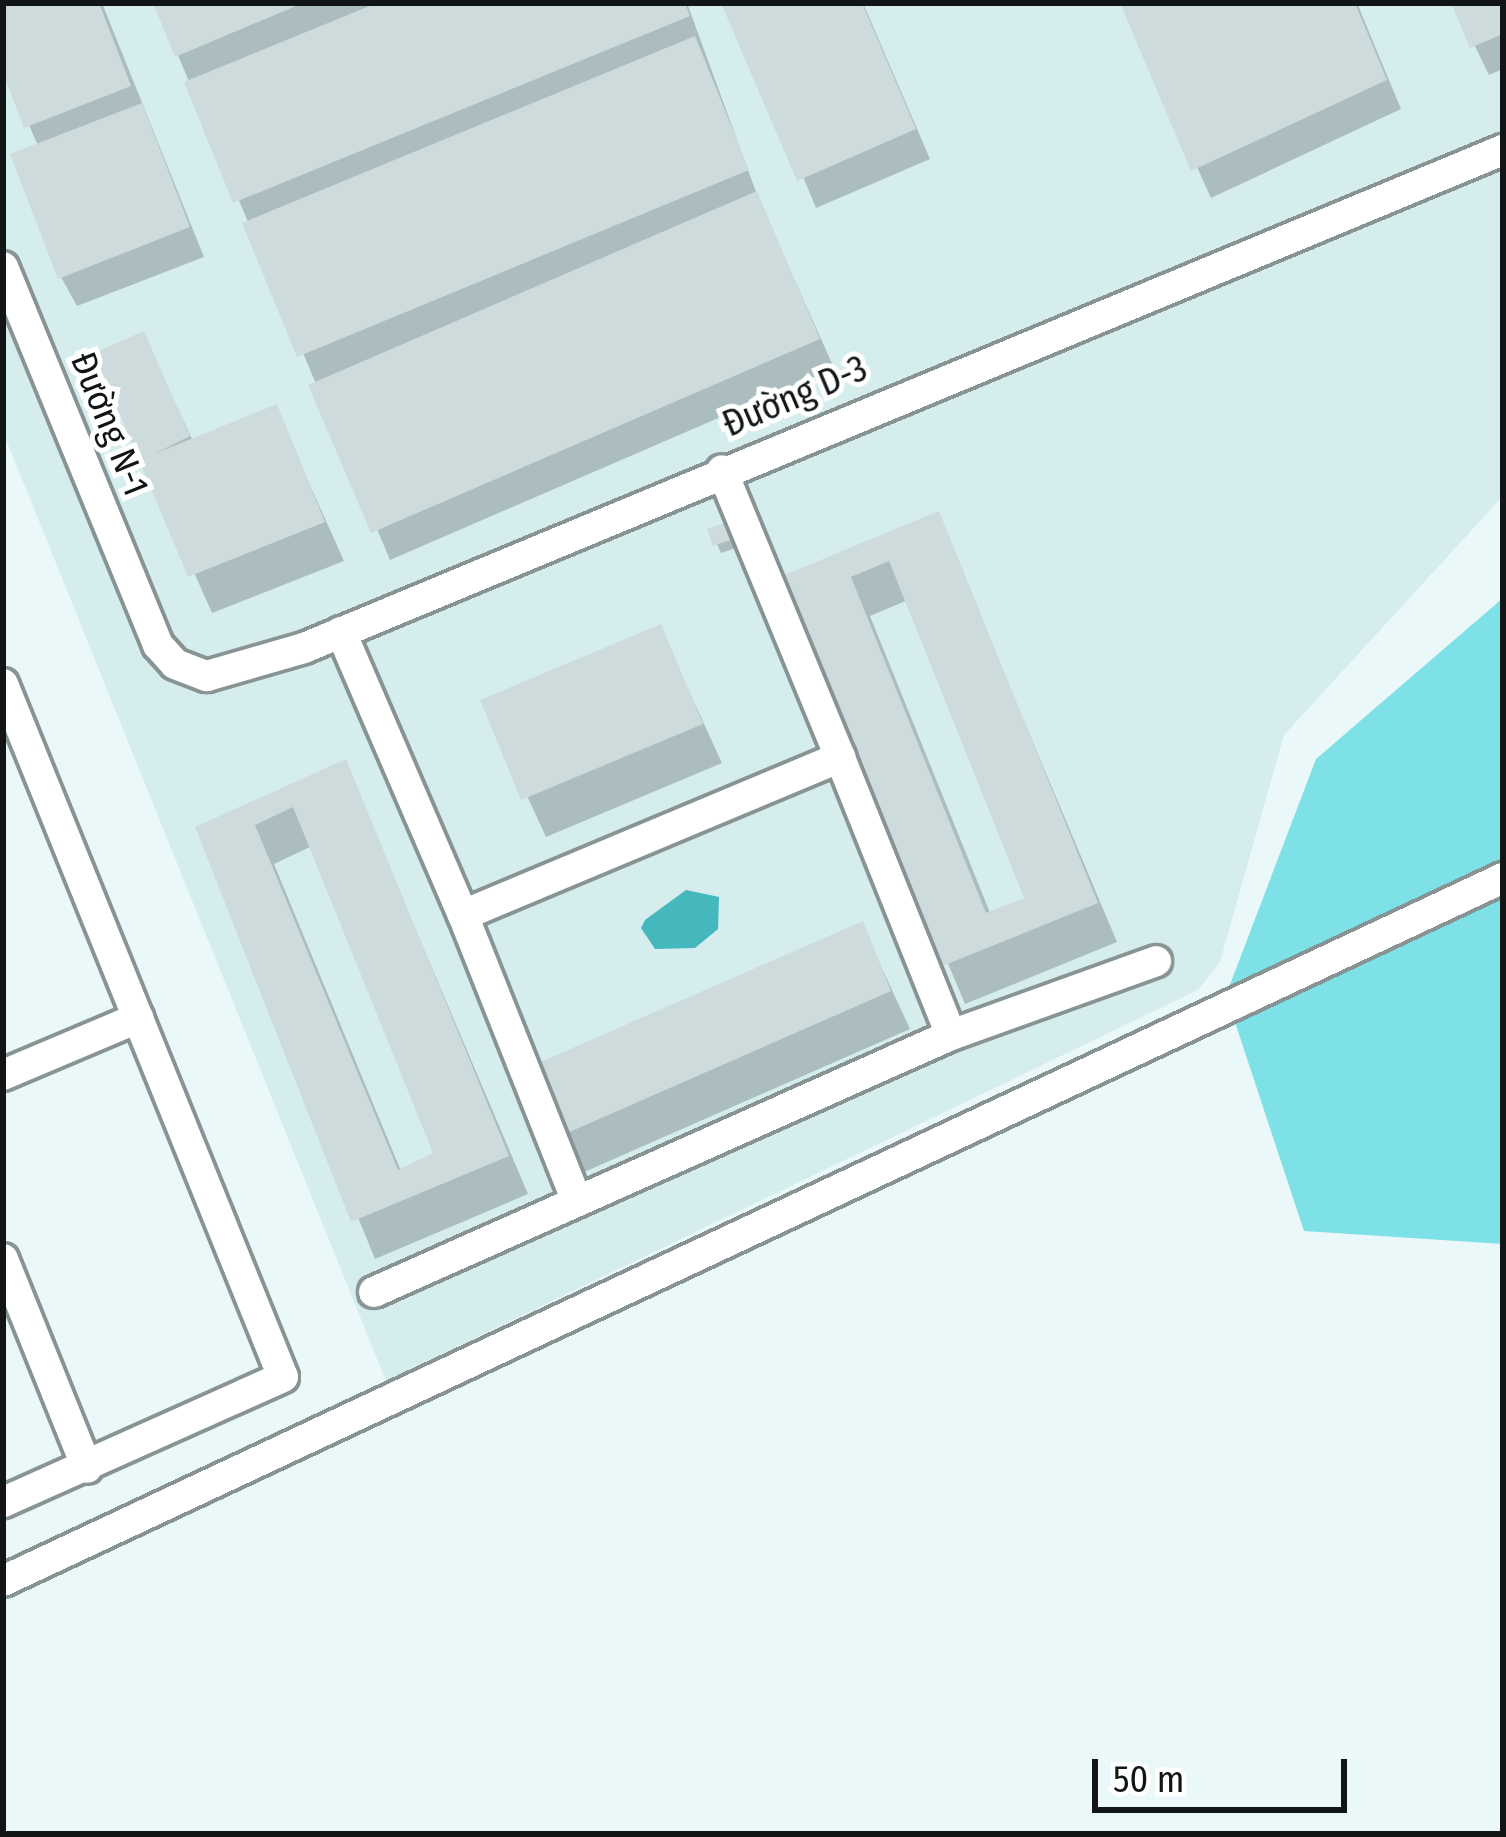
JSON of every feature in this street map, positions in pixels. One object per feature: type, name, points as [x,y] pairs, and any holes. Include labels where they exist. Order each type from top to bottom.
[{"type":"street","name":"Đường D-3","points":[[143,611],[175,664],[207,676],[341,632],[722,470],[1503,150]]},
{"type":"street","name":"Đường N-1","points":[[3,267],[143,611]]},
{"type":"street","points":[[722,470],[951,1035]]},
{"type":"street","points":[[341,632],[464,915],[577,1201]]},
{"type":"street","points":[[3,683],[284,1377],[3,1502]]},
{"type":"street","points":[[464,915],[840,757]]},
{"type":"street","points":[[3,1581],[1503,878]]},
{"type":"street","points":[[374,1292],[951,1035],[1156,961]]},
{"type":"street","points":[[3,1075],[138,1018]]},
{"type":"street","points":[[3,1258],[87,1468]]},
{"type":"shaded area","points":[[3,3],[1503,3],[1503,496],[1284,735],[1220,962],[1198,990],[386,1381],[3,432]]},
{"type":"shaded area","points":[[1503,598],[1503,1244],[1304,1231],[1226,995],[1316,759]]},
{"type":"shaded area","points":[[686,890],[719,897],[718,929],[695,948],[655,949],[641,928],[645,920]]},
{"type":"building","points":[[3,3],[99,3],[131,86],[24,128],[3,73]]},
{"type":"building","points":[[153,3],[303,3],[175,57]]},
{"type":"building","points":[[377,3],[685,3],[690,16],[233,203],[184,82]]},
{"type":"building","points":[[721,3],[862,3],[916,129],[797,181]]},
{"type":"building","points":[[1120,3],[1355,3],[1387,80],[1191,171]]},
{"type":"building","points":[[1451,3],[1503,3],[1503,34],[1470,48]]},
{"type":"building","points":[[695,36],[749,170],[297,357],[242,223]]},
{"type":"building","points":[[142,103],[190,227],[58,279],[10,154]]},
{"type":"building","points":[[757,191],[820,339],[371,533],[308,385]]},
{"type":"building","points":[[144,331],[190,436],[154,454],[277,404],[325,522],[188,577],[94,353]]},
{"type":"building","points":[[939,511],[1098,903],[940,967],[782,576]],"holes":[[[889,561],[1024,898],[986,913],[851,577]]]},
{"type":"building","points":[[733,520],[739,537],[713,546],[707,529]]},
{"type":"building","points":[[661,624],[703,724],[521,800],[480,700]]},
{"type":"building","points":[[346,759],[509,1156],[351,1222],[195,827]],"holes":[[[293,807],[433,1153],[398,1170],[255,825]]]},
{"type":"building","points":[[863,921],[891,991],[558,1137],[529,1067]]}]
